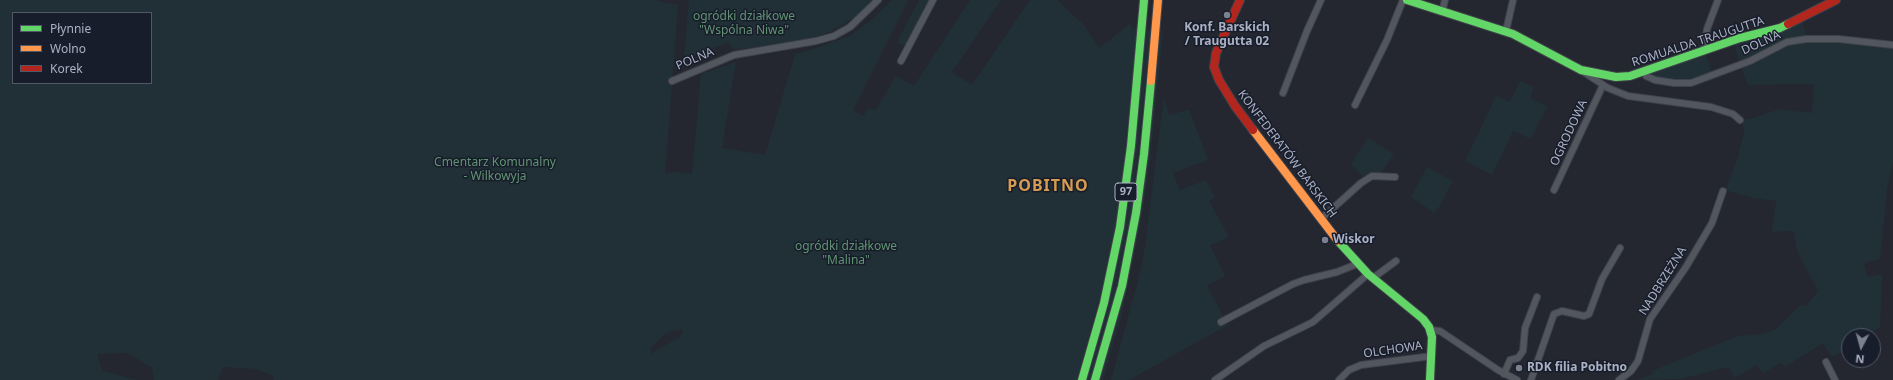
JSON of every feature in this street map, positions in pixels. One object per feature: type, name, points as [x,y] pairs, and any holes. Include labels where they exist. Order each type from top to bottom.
[{"type":"street","name":"POLNA","points":[[672,81],[734,55],[816,41],[834,36],[850,27],[878,0]]},
{"type":"street","points":[[901,61],[933,0]]},
{"type":"street","name":"97","points":[[1082,380],[1104,303],[1120,227],[1131,146],[1144,0]]},
{"type":"street","name":"97","points":[[1095,380],[1122,286],[1136,213],[1144,154],[1158,0]]},
{"type":"street","name":"KONFEDERATÓW BARSKICH","points":[[1240,0],[1216,53],[1214,64],[1217,76],[1235,106],[1357,264],[1423,319],[1431,330],[1436,330],[1454,340],[1504,374],[1517,380]]},
{"type":"street","points":[[1283,93],[1307,31],[1321,0]]},
{"type":"street","points":[[1355,105],[1387,40],[1403,0]]},
{"type":"street","name":"ROMUALDA TRAUGUTTA","points":[[1407,0],[1416,1],[1442,12],[1506,31],[1581,70],[1616,77],[1627,77],[1644,72],[1704,51],[1789,25],[1836,0]]},
{"type":"street","points":[[1442,12],[1445,0]]},
{"type":"street","points":[[1506,31],[1513,0]]},
{"type":"street","points":[[1704,51],[1706,29],[1718,0]]},
{"type":"street","name":"DOLNA","points":[[1644,72],[1646,76],[1655,80],[1674,83],[1691,83],[1750,61],[1787,42],[1806,38],[1840,39],[1893,45]]},
{"type":"street","points":[[1581,70],[1603,85],[1628,96],[1720,109],[1733,114],[1740,120]]},
{"type":"street","name":"OGRODOWA","points":[[1554,190],[1603,85]]},
{"type":"street","points":[[1321,219],[1366,179],[1377,175],[1395,177]]},
{"type":"street","name":"NADBRZEŻNA","points":[[1619,380],[1631,371],[1638,361],[1652,316],[1686,267],[1712,223],[1723,191]]},
{"type":"street","points":[[1531,380],[1553,316],[1559,312],[1584,316],[1589,314],[1602,279],[1620,248]]},
{"type":"street","points":[[1215,380],[1264,346],[1313,322],[1370,276],[1396,261]]},
{"type":"street","points":[[1221,322],[1293,284],[1337,272],[1357,264]]},
{"type":"street","points":[[1504,374],[1510,360],[1518,358],[1523,351],[1525,328],[1537,297]]},
{"type":"street","points":[[1430,380],[1432,356],[1431,330]]},
{"type":"street","name":"OLCHOWA","points":[[1339,380],[1349,370],[1361,365],[1432,356]]},
{"type":"street","points":[[1826,362],[1835,380]]},
{"type":"green space","points":[[0,0],[652,0],[678,5],[665,174],[675,172],[692,174],[701,74],[736,62],[722,148],[765,155],[795,54],[850,36],[870,21],[892,0],[908,0],[853,110],[863,116],[869,108],[876,110],[896,76],[914,86],[970,0],[1001,0],[952,72],[972,85],[1030,0],[1057,0],[1083,24],[1099,48],[1131,23],[1131,28],[1138,29],[1119,206],[1104,281],[1077,380],[273,380],[274,376],[256,369],[223,367],[218,380],[154,380],[152,368],[128,353],[97,354],[102,371],[137,380],[0,380]],"holes":[[[683,329],[680,337],[650,354],[651,347],[668,332]]]},
{"type":"green space","name":"ogródki działkowe \"Wspólna Niwa\"","points":[[689,0],[872,0],[857,16],[828,33],[812,38],[734,50],[728,42],[684,60]]},
{"type":"green space","points":[[919,0],[932,0],[907,47],[897,42]]},
{"type":"green space","points":[[1802,20],[1806,37],[1740,63],[1734,42]]},
{"type":"green space","points":[[1147,29],[1151,30],[1131,214],[1112,306],[1090,380],[1086,380],[1112,289],[1127,214]]},
{"type":"green space","points":[[1160,31],[1163,31],[1150,162],[1141,222],[1121,318],[1103,380],[1099,380],[1116,327],[1128,277],[1151,120]]},
{"type":"green space","points":[[1824,40],[1893,47],[1893,162],[1887,189],[1880,259],[1864,263],[1867,277],[1882,274],[1880,327],[1841,328],[1841,352],[1832,357],[1823,343],[1785,367],[1780,363],[1764,373],[1756,365],[1735,378],[1728,367],[1680,379],[1637,380],[1653,374],[1652,371],[1738,336],[1762,334],[1775,330],[1799,306],[1806,306],[1818,291],[1797,251],[1794,231],[1772,232],[1776,201],[1753,198],[1725,190],[1737,160],[1744,133],[1743,124],[1738,116],[1743,119],[1750,119],[1780,109],[1812,113],[1814,84],[1748,85],[1741,66],[1788,44]]},
{"type":"green space","points":[[1705,52],[1712,73],[1694,81],[1665,81],[1647,75],[1655,70]]},
{"type":"green space","points":[[1520,81],[1534,87],[1530,98],[1547,106],[1531,139],[1513,131],[1492,175],[1465,161],[1496,96],[1510,102]]},
{"type":"green space","points":[[1164,96],[1169,115],[1189,110],[1208,160],[1173,173],[1180,190],[1206,180],[1215,197],[1209,201],[1229,237],[1210,245],[1225,276],[1207,286],[1228,325],[1129,380],[1111,380],[1144,253]]},
{"type":"green space","points":[[1368,138],[1394,154],[1381,173],[1363,176],[1351,164]]},
{"type":"green space","points":[[1427,167],[1453,181],[1439,207],[1434,213],[1411,197]]},
{"type":"traffic: fast","points":[[1082,380],[1104,303],[1120,227],[1131,146],[1144,0]]},
{"type":"traffic: fast","points":[[1407,0],[1513,34],[1581,70],[1616,77],[1630,76],[1740,38],[1780,28],[1788,24]]},
{"type":"traffic: fast","points":[[1095,380],[1122,286],[1136,213],[1144,154],[1151,81]]},
{"type":"traffic: fast","points":[[1338,241],[1368,274],[1423,319],[1429,327],[1432,337],[1430,380]]},
{"type":"traffic: slow","points":[[1151,81],[1158,0]]},
{"type":"traffic: slow","points":[[1253,130],[1338,241]]},
{"type":"traffic: jam","points":[[1240,0],[1216,53],[1214,67],[1219,80],[1235,106],[1253,130]]},
{"type":"traffic: jam","points":[[1788,24],[1836,0]]},
{"type":"place","name":"Konf. Barskich / Traugutta 02","points":[[1227,15]]},
{"type":"place","name":"Wiskor","points":[[1325,240]]},
{"type":"place","name":"RDK filia Pobitno","points":[[1519,368]]},
{"type":"district","name":"POBITNO","points":[[1048,186]]},
{"type":"park label","name":"Cmentarz Komunalny - Wilkowyja","points":[[495,170]]},
{"type":"park label","name":"ogródki działkowe \"Malina\"","points":[[846,254]]}]
